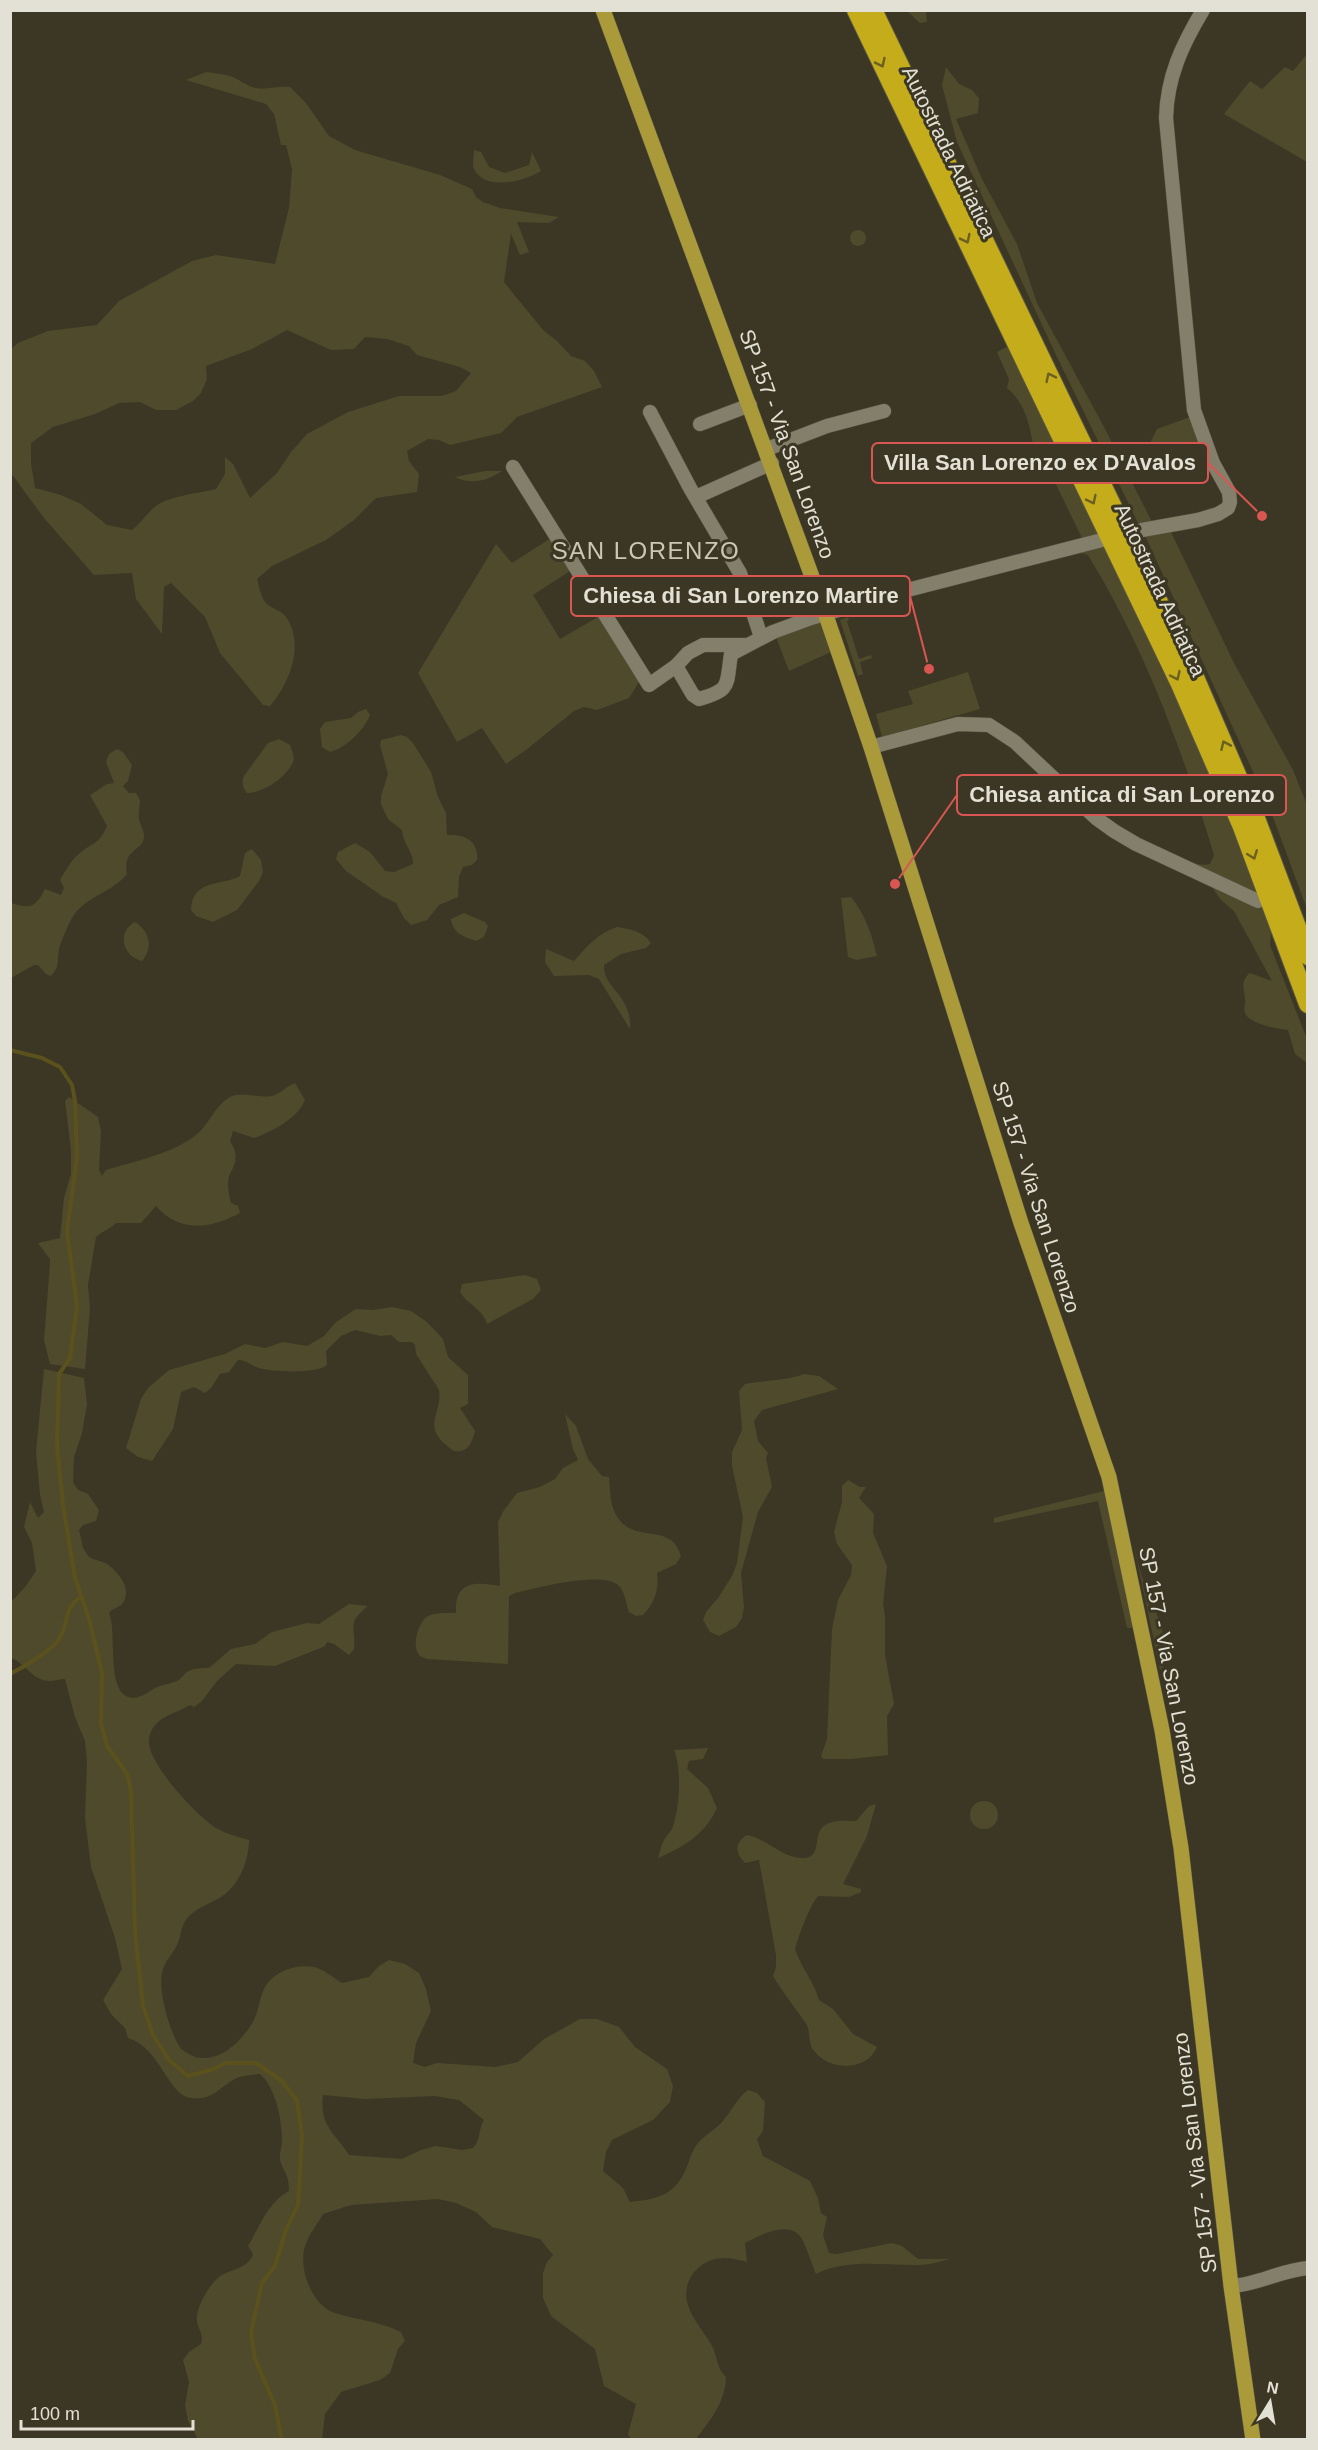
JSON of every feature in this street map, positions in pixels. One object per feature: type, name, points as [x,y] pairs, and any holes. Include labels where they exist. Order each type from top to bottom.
[{"type":"highway","name":"Autostrada Adriatica","points":[[856,10],[1188,700],[1242,827],[1308,1004]]},
{"type":"highway","name":"Autostrada Adriatica","points":[[873,10],[1194,675],[1257,821],[1308,956]]},
{"type":"main road","name":"SP 157 - Via San Lorenzo","points":[[603,10],[826,614],[871,747],[1021,1223],[1111,1487],[1162,1730],[1181,1848],[1231,2286],[1252,2439]]},
{"type":"street","points":[[1142,530],[1208,517],[1228,508],[1230,502],[1229,492],[1213,463],[1194,410],[1166,118],[1168,91],[1175,65],[1184,41],[1203,10]]},
{"type":"street","points":[[700,424],[750,405]]},
{"type":"street","points":[[696,497],[827,426],[884,411]]},
{"type":"street","points":[[650,412],[740,573],[761,637]]},
{"type":"street","points":[[513,467],[649,685],[675,666],[688,653],[703,645],[746,645]]},
{"type":"street","points":[[675,666],[693,695],[699,699],[718,694],[725,687],[730,654],[761,637],[892,594],[1102,540]]},
{"type":"street","points":[[871,747],[958,724],[989,724],[1016,742],[1096,818],[1114,831],[1136,844],[1258,901]]},
{"type":"street","points":[[1231,2286],[1308,2268]]},
{"type":"shaded area","points":[[907,11],[926,11],[927,22],[920,23]]},
{"type":"shaded area","points":[[1307,54],[1307,162],[1224,114],[1250,81],[1262,89],[1285,67],[1293,71]]},
{"type":"shaded area","points":[[946,67],[959,84],[972,90],[979,98],[978,113],[956,119],[982,179],[1017,244],[1037,303],[1153,524],[1139,525],[1056,355],[957,142],[942,85]]},
{"type":"shaded area","points":[[206,72],[230,76],[256,88],[290,87],[306,103],[329,136],[355,150],[440,175],[472,189],[476,197],[483,202],[500,208],[559,217],[549,223],[517,222],[529,252],[520,255],[511,234],[504,282],[543,330],[571,356],[585,361],[594,371],[602,387],[517,417],[501,433],[450,445],[439,440],[428,439],[407,451],[409,461],[419,474],[417,492],[376,498],[354,520],[326,540],[272,566],[257,579],[265,602],[286,617],[292,628],[294,639],[295,651],[289,675],[270,706],[263,705],[220,653],[205,617],[171,583],[164,587],[162,634],[136,599],[132,573],[94,575],[44,518],[11,473],[11,349],[18,343],[48,331],[97,325],[119,301],[192,261],[216,255],[275,264],[289,208],[292,169],[286,145],[281,145],[274,114],[266,104],[186,80]],"holes":[[[287,330],[331,350],[354,349],[365,337],[387,339],[409,346],[417,355],[460,367],[471,373],[456,391],[442,396],[399,396],[348,412],[307,434],[277,473],[250,498],[233,464],[225,457],[225,474],[216,489],[176,497],[162,503],[132,530],[107,525],[81,504],[61,495],[35,488],[31,443],[53,427],[95,414],[119,403],[140,402],[156,410],[176,410],[193,401],[201,393],[207,379],[206,366],[252,349]]]},
{"type":"shaded area","points":[[474,150],[481,152],[489,167],[505,173],[529,165],[532,152],[541,171],[516,181],[487,180],[479,176],[474,169]]},
{"type":"shaded area","points":[[858,230],[866,238],[858,246],[850,238]]},
{"type":"shaded area","points":[[1010,345],[1101,535],[1083,540],[1046,464],[1039,465],[1026,415],[1007,388],[1009,379],[997,352]]},
{"type":"shaded area","points":[[1193,416],[1212,467],[1181,481],[1153,471],[1147,449],[1157,429]]},
{"type":"shaded area","points":[[485,471],[502,471],[479,481],[467,481],[455,477]]},
{"type":"shaded area","points":[[1169,528],[1234,663],[1293,770],[1307,805],[1307,909],[1270,809],[1143,531]]},
{"type":"shaded area","points":[[554,536],[573,569],[533,595],[560,639],[603,614],[641,679],[629,698],[597,710],[584,707],[574,711],[506,764],[482,728],[457,742],[418,673],[496,544],[512,563]]},
{"type":"shaded area","points":[[1104,544],[1195,738],[1261,900],[1169,853],[1203,865],[1210,864],[1214,855],[1176,739],[1145,664],[1109,590],[1088,555],[1076,552]]},
{"type":"shaded area","points":[[848,617],[847,621],[859,659],[871,655],[872,658],[860,662],[863,674],[858,676],[840,620]]},
{"type":"shaded area","points":[[819,618],[831,652],[789,671],[776,637]]},
{"type":"shaded area","points":[[968,672],[980,709],[882,737],[876,714],[913,704],[908,691]]},
{"type":"shaded area","points":[[366,709],[370,715],[354,738],[330,752],[322,747],[320,729],[325,722],[351,718]]},
{"type":"shaded area","points":[[401,735],[413,743],[431,772],[438,797],[446,813],[447,835],[464,837],[469,840],[473,843],[477,853],[477,860],[472,865],[463,867],[459,877],[458,897],[439,905],[427,920],[411,925],[404,918],[396,903],[346,871],[336,859],[338,852],[355,843],[370,852],[385,871],[394,872],[413,864],[402,830],[388,819],[381,804],[381,796],[388,774],[380,745],[381,740]]},
{"type":"shaded area","points":[[279,739],[290,745],[294,757],[292,764],[273,784],[247,793],[243,785],[244,776],[268,743]]},
{"type":"shaded area","points":[[117,749],[123,752],[132,765],[128,781],[123,786],[129,793],[136,793],[140,800],[139,817],[144,833],[143,842],[127,859],[127,874],[114,886],[91,899],[72,918],[59,949],[54,973],[51,976],[46,974],[38,965],[34,965],[11,978],[11,903],[23,906],[32,905],[45,889],[61,895],[64,888],[60,880],[69,865],[101,837],[107,826],[90,795],[107,784],[114,783],[106,762],[109,754]]},
{"type":"shaded area","points":[[252,849],[261,860],[263,872],[237,910],[213,922],[196,916],[191,910],[197,893],[210,885],[240,876],[245,853]]},
{"type":"shaded area","points":[[1212,887],[1262,908],[1271,932],[1270,945],[1307,1039],[1307,1063],[1295,1054],[1288,1030],[1258,1023],[1245,1013],[1243,985],[1247,976],[1250,973],[1272,981],[1234,911],[1220,899]]},
{"type":"shaded area","points":[[851,897],[861,911],[877,956],[856,960],[848,957],[841,898]]},
{"type":"shaded area","points":[[464,913],[485,922],[488,926],[484,937],[476,941],[456,931],[451,919]]},
{"type":"shaded area","points":[[135,922],[144,930],[149,945],[142,961],[130,955],[124,944],[125,932]]},
{"type":"shaded area","points":[[617,927],[640,933],[651,943],[646,948],[621,954],[604,965],[608,980],[627,1008],[630,1029],[599,979],[589,975],[554,976],[545,962],[546,949],[574,961],[598,936]]},
{"type":"shaded area","points":[[295,1083],[305,1100],[290,1119],[254,1138],[233,1131],[230,1141],[236,1158],[229,1177],[228,1188],[231,1203],[238,1206],[240,1213],[217,1222],[195,1226],[175,1221],[156,1206],[141,1223],[116,1223],[96,1237],[88,1285],[90,1308],[85,1369],[50,1364],[44,1340],[50,1259],[38,1243],[60,1238],[64,1198],[71,1174],[71,1150],[65,1101],[69,1097],[98,1117],[101,1131],[99,1170],[102,1176],[106,1170],[153,1156],[186,1142],[201,1131],[220,1105],[230,1097],[241,1094],[275,1095]]},
{"type":"shaded area","points":[[525,1275],[537,1279],[541,1290],[533,1299],[487,1324],[482,1314],[460,1292],[462,1284]]},
{"type":"shaded area","points":[[392,1307],[411,1311],[427,1322],[443,1339],[448,1357],[468,1375],[468,1404],[460,1408],[475,1431],[466,1449],[454,1451],[437,1435],[434,1421],[439,1390],[416,1354],[415,1345],[412,1342],[399,1342],[391,1335],[380,1336],[355,1330],[341,1336],[326,1351],[327,1365],[322,1368],[305,1371],[274,1370],[259,1368],[238,1360],[229,1372],[220,1374],[205,1393],[194,1387],[181,1392],[173,1429],[152,1461],[138,1457],[126,1448],[141,1399],[148,1388],[169,1370],[225,1354],[245,1344],[265,1348],[283,1342],[307,1346],[324,1336],[336,1322],[356,1309],[373,1310]]},
{"type":"shaded area","points":[[44,1369],[84,1378],[87,1404],[82,1433],[74,1457],[73,1482],[78,1490],[88,1494],[99,1510],[96,1521],[83,1525],[79,1530],[83,1548],[89,1557],[111,1567],[125,1585],[124,1601],[109,1613],[115,1676],[125,1695],[140,1697],[155,1688],[177,1681],[189,1671],[209,1668],[231,1649],[255,1644],[272,1632],[307,1623],[319,1624],[349,1604],[368,1606],[354,1621],[354,1649],[349,1655],[334,1644],[327,1642],[325,1646],[275,1666],[236,1664],[217,1681],[202,1701],[194,1707],[190,1705],[165,1717],[151,1731],[150,1749],[155,1761],[187,1802],[218,1829],[249,1840],[245,1864],[238,1879],[221,1897],[186,1919],[177,1945],[163,1969],[161,1981],[163,2001],[173,2033],[181,2049],[202,2058],[218,2055],[232,2047],[253,2022],[261,1996],[269,1981],[286,1970],[314,1967],[342,1983],[369,1977],[379,1966],[389,1960],[405,1964],[419,1973],[426,1989],[431,2011],[416,2043],[413,2063],[425,2067],[437,2063],[496,2067],[518,2062],[544,2039],[580,2019],[597,2019],[619,2027],[635,2047],[667,2069],[673,2086],[670,2102],[653,2120],[612,2140],[606,2152],[603,2171],[623,2188],[630,2202],[656,2197],[670,2191],[681,2178],[698,2143],[722,2122],[748,2090],[757,2093],[765,2102],[763,2131],[757,2139],[763,2156],[810,2181],[818,2198],[821,2213],[827,2217],[823,2235],[829,2253],[837,2254],[892,2243],[902,2246],[918,2259],[951,2259],[923,2265],[854,2264],[816,2274],[801,2238],[787,2229],[772,2231],[745,2243],[747,2262],[724,2258],[707,2262],[694,2272],[686,2296],[692,2315],[711,2344],[720,2370],[726,2377],[720,2403],[696,2439],[631,2439],[628,2434],[636,2404],[604,2386],[595,2349],[551,2316],[543,2298],[543,2273],[547,2262],[553,2255],[540,2239],[492,2227],[476,2212],[456,2203],[438,2199],[351,2205],[323,2214],[305,2246],[303,2255],[305,2275],[314,2295],[327,2309],[401,2332],[405,2341],[398,2349],[390,2373],[380,2380],[341,2392],[325,2414],[322,2439],[198,2439],[188,2421],[185,2405],[189,2382],[183,2360],[189,2352],[201,2344],[202,2335],[197,2316],[207,2291],[223,2274],[243,2266],[251,2259],[253,2254],[248,2246],[275,2201],[289,2191],[287,2177],[280,2160],[281,2124],[274,2096],[266,2080],[260,2074],[236,2078],[214,2094],[204,2098],[191,2098],[183,2095],[148,2051],[139,2043],[128,2038],[125,2028],[111,2014],[103,2000],[122,1969],[115,1938],[91,1867],[85,1818],[87,1762],[85,1741],[75,1717],[65,1679],[52,1681],[38,1678],[11,1658],[11,1602],[36,1571],[32,1543],[24,1527],[30,1502],[38,1518],[44,1512],[36,1452]],"holes":[[[323,2095],[365,2099],[435,2096],[459,2100],[484,2120],[473,2148],[462,2150],[436,2146],[402,2159],[349,2155],[326,2122],[322,2106]]]},
{"type":"shaded area","points":[[804,1374],[819,1376],[838,1389],[762,1410],[754,1421],[758,1441],[768,1453],[766,1458],[772,1487],[758,1512],[741,1573],[744,1607],[742,1618],[736,1627],[719,1636],[710,1632],[703,1620],[706,1612],[732,1576],[737,1563],[743,1517],[732,1466],[732,1452],[742,1430],[739,1391],[745,1384]]},
{"type":"shaded area","points":[[565,1414],[576,1426],[588,1459],[602,1476],[609,1477],[612,1505],[619,1519],[627,1527],[637,1531],[668,1538],[675,1544],[681,1556],[676,1564],[657,1573],[655,1596],[643,1615],[636,1616],[629,1612],[621,1589],[611,1582],[585,1580],[553,1584],[509,1596],[508,1664],[427,1659],[419,1655],[416,1640],[419,1628],[428,1616],[456,1613],[459,1594],[469,1586],[483,1584],[500,1586],[498,1522],[517,1493],[540,1487],[555,1479],[563,1468],[578,1460],[573,1449]]},
{"type":"shaded area","points":[[848,1480],[860,1487],[866,1487],[859,1498],[874,1514],[873,1533],[887,1566],[883,1604],[885,1655],[894,1704],[887,1716],[888,1755],[823,1759],[821,1756],[827,1739],[832,1629],[838,1600],[851,1575],[852,1565],[837,1544],[834,1532],[842,1502],[842,1486]]},
{"type":"shaded area","points":[[1107,1492],[1138,1628],[1127,1628],[1098,1501],[994,1523],[994,1518]]},
{"type":"shaded area","points":[[1133,1541],[1142,1577],[1164,1635],[1167,1656],[1166,1663],[1160,1670]]},
{"type":"shaded area","points":[[708,1748],[703,1759],[689,1761],[687,1769],[708,1788],[717,1808],[693,1839],[658,1858],[663,1842],[672,1829],[677,1811],[679,1778],[674,1750]]},
{"type":"shaded area","points":[[984,1801],[994,1805],[998,1815],[994,1825],[984,1829],[974,1825],[970,1815],[974,1805]]},
{"type":"shaded area","points":[[876,1804],[867,1836],[843,1884],[861,1889],[861,1892],[849,1897],[818,1896],[808,1914],[795,1949],[819,2000],[833,2009],[853,2034],[877,2047],[872,2055],[855,2065],[836,2065],[818,2056],[812,2048],[807,2025],[773,1976],[776,1955],[759,1860],[745,1863],[739,1856],[737,1848],[740,1841],[747,1835],[788,1855],[809,1857],[815,1850],[818,1834],[824,1826],[835,1821],[856,1821],[869,1806]]},
{"type":"waterway","points":[[10,1050],[42,1058],[60,1067],[72,1085],[75,1101],[77,1157],[67,1231],[77,1306],[70,1358],[59,1374],[57,1445],[63,1505],[75,1578],[89,1619],[102,1673],[101,1724],[107,1746],[127,1774],[131,1791],[135,1932],[143,2006],[153,2035],[169,2060],[188,2076],[226,2063],[256,2063],[282,2081],[297,2101],[302,2135],[298,2205],[286,2230],[275,2266],[262,2283],[251,2332],[255,2359],[275,2405],[282,2440]]},
{"type":"waterway","points":[[10,1674],[35,1660],[57,1642],[61,1637],[71,1607],[81,1597]]},
{"type":"place","name":"Villa San Lorenzo ex D'Avalos","points":[[1262,516]]},
{"type":"place","name":"Chiesa di San Lorenzo Martire","points":[[929,669]]},
{"type":"place","name":"Chiesa antica di San Lorenzo","points":[[895,884]]},
{"type":"district","name":"SAN LORENZO","points":[[646,551]]}]
